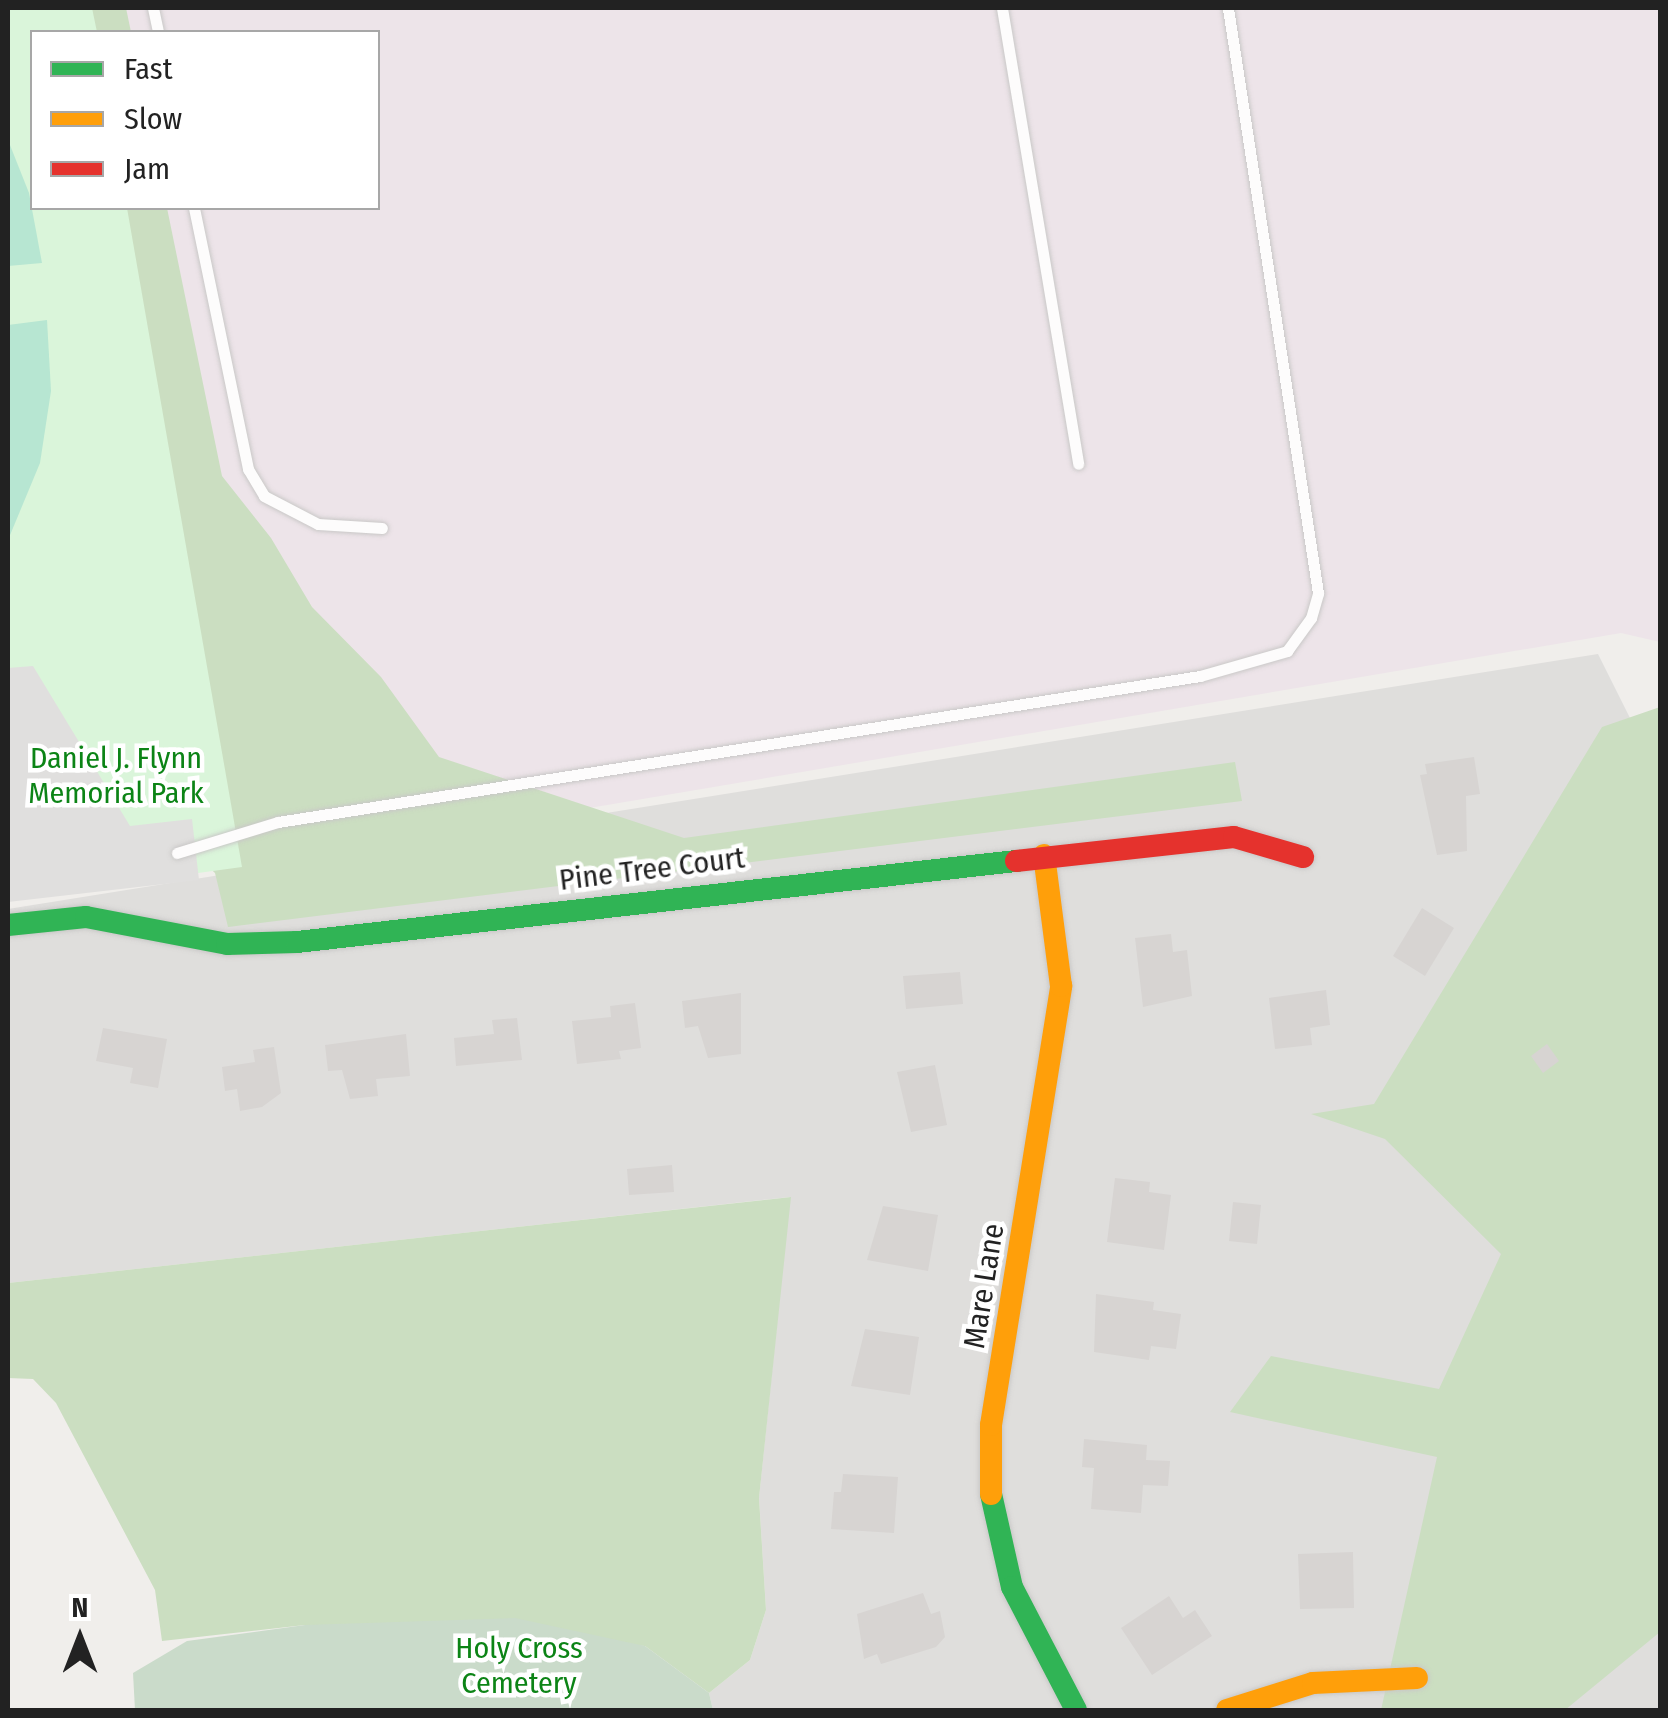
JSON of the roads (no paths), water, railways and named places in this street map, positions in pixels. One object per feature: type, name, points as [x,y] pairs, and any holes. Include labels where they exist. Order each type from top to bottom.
[{"type":"street","name":"Pine Tree Court","points":[[8,924],[86,917],[227,944],[297,942],[1044,855],[1234,837],[1303,857]]},
{"type":"street","name":"Mare Lane","points":[[1044,855],[1061,986],[991,1426],[992,1502],[1012,1587],[1076,1710]]},
{"type":"street","points":[[1227,1710],[1313,1683],[1417,1678]]},
{"type":"lane","points":[[1002,8],[1078,464]]},
{"type":"lane","points":[[177,853],[278,822],[1200,676],[1287,651],[1311,618],[1318,593],[1228,8]]},
{"type":"lane","points":[[194,210],[248,469],[264,496],[318,524],[382,528]]},
{"type":"park label","name":"Daniel J. Flynn Memorial Park","points":[[116,775]]},
{"type":"park label","name":"Holy Cross Cemetery","points":[[519,1665]]}]
